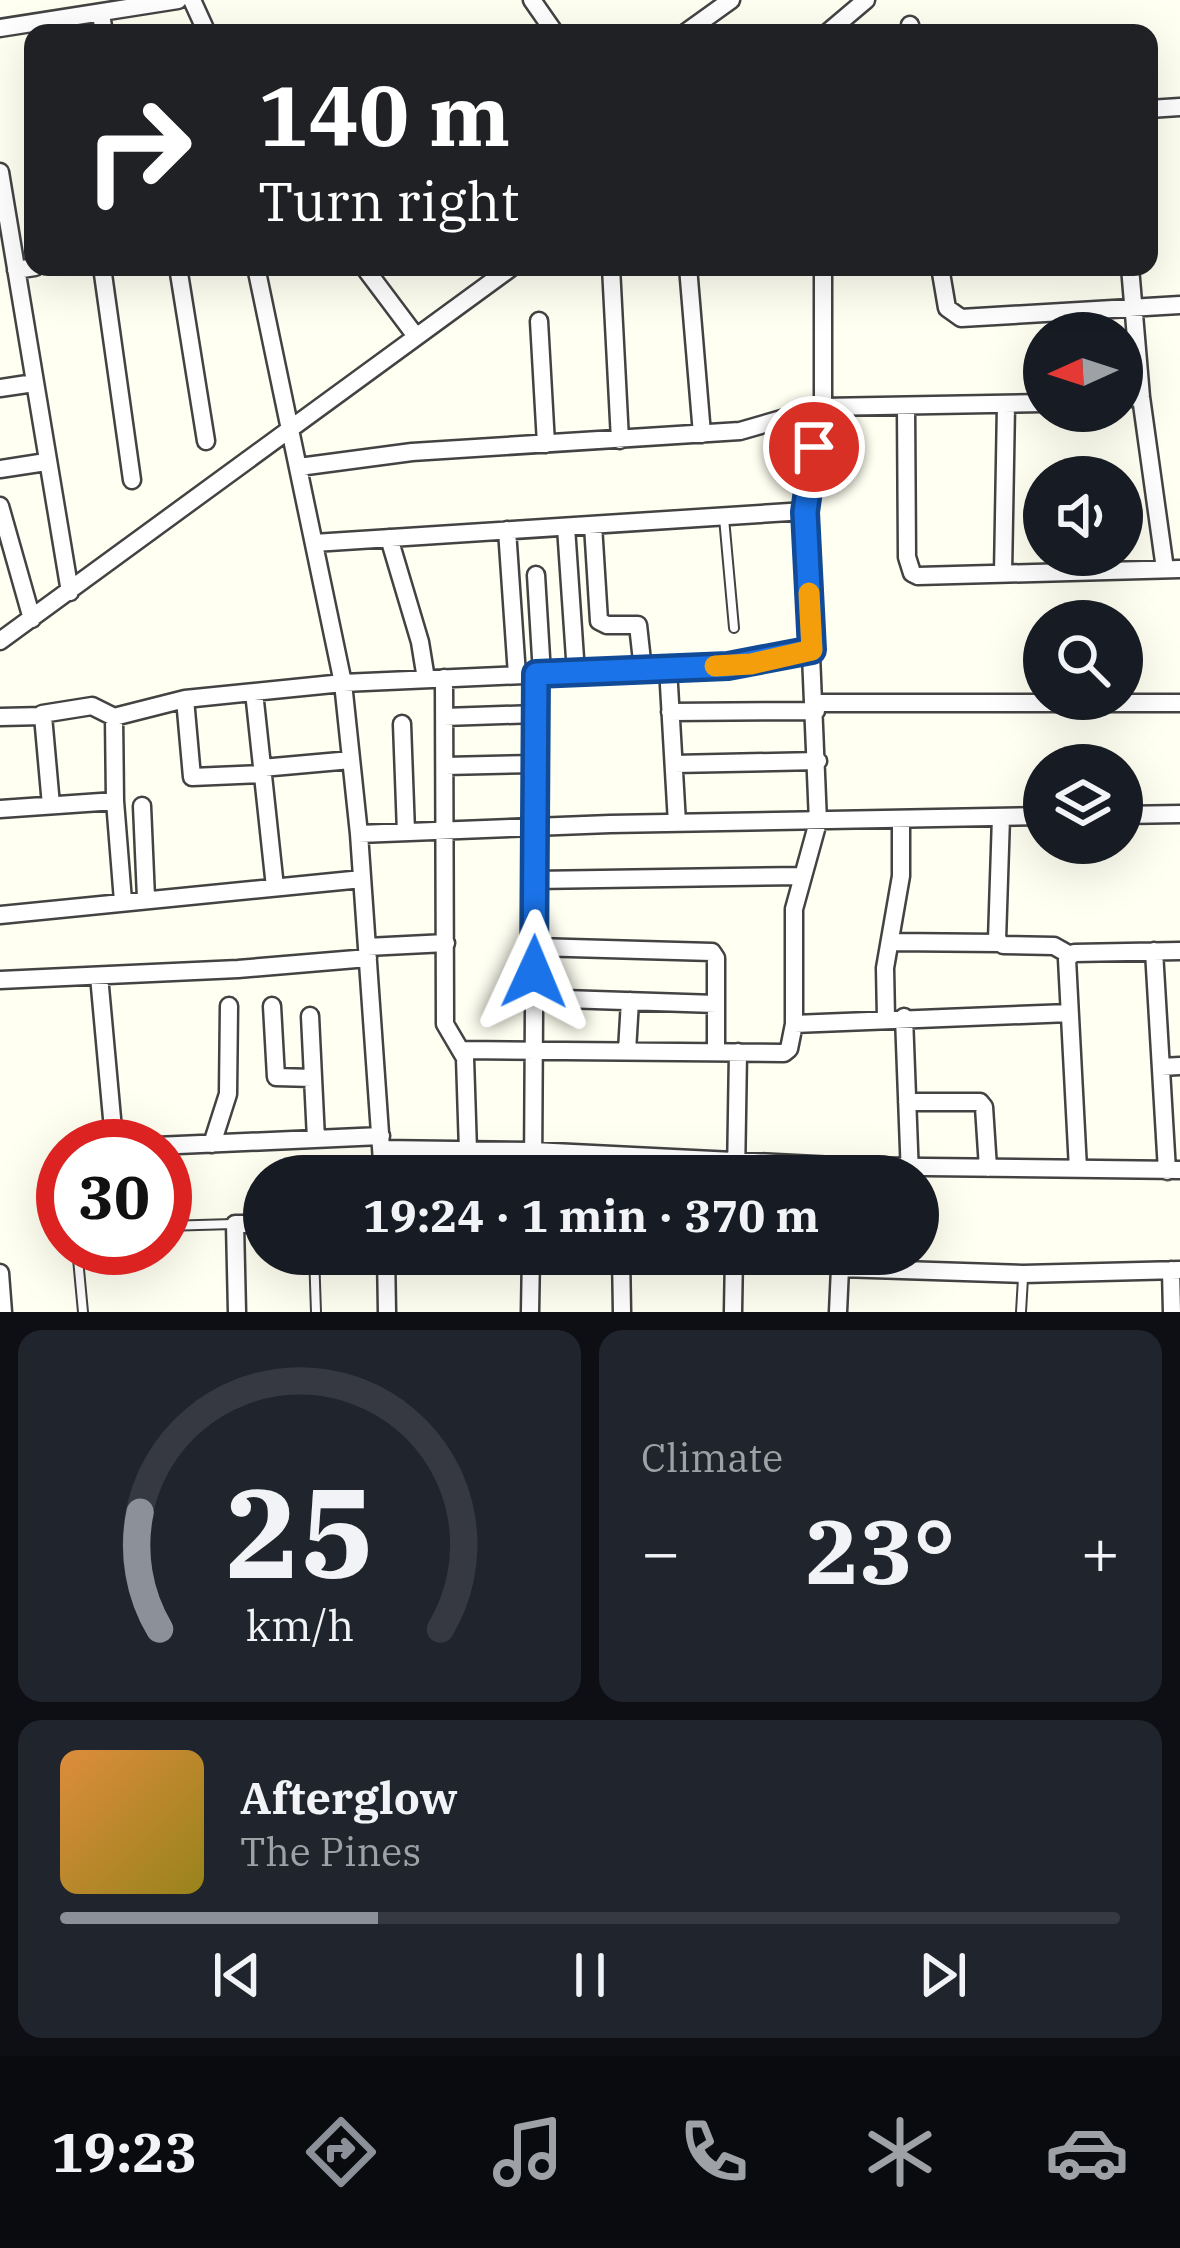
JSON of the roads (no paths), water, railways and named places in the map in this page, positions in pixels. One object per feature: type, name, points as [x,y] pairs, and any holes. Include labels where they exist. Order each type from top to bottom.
[{"type":"street","points":[[103,24],[178,0]]},
{"type":"street","points":[[698,24],[731,0]]},
{"type":"street","points":[[837,24],[866,0]]},
{"type":"street","points":[[0,178],[70,592]]},
{"type":"street","points":[[16,270],[24,269]]},
{"type":"street","points":[[103,276],[132,480]]},
{"type":"street","points":[[179,276],[206,441]]},
{"type":"street","points":[[258,276],[343,683],[382,1155]]},
{"type":"street","points":[[371,276],[415,335]]},
{"type":"street","points":[[0,641],[499,276]]},
{"type":"street","points":[[611,276],[620,440]]},
{"type":"street","points":[[689,276],[703,434]]},
{"type":"street","points":[[462,1050],[787,1052],[794,1024],[793,926],[818,822],[805,512],[823,407],[823,276]]},
{"type":"street","points":[[942,276],[947,308],[961,318],[1180,305]]},
{"type":"street","points":[[1130,276],[1132,312]]},
{"type":"street","points":[[539,321],[546,444]]},
{"type":"street","points":[[0,388],[34,382]]},
{"type":"street","points":[[299,467],[412,452],[740,431],[823,407],[1023,404]]},
{"type":"street","points":[[1003,574],[1006,405]]},
{"type":"street","points":[[906,407],[908,557],[912,573],[919,576],[1172,569],[1139,432]]},
{"type":"street","points":[[0,469],[46,462]]},
{"type":"street","points":[[0,506],[32,619]]},
{"type":"street","points":[[314,543],[805,512]]},
{"type":"street","points":[[593,525],[599,621],[638,625],[643,670]]},
{"type":"street","points":[[566,527],[576,673]]},
{"type":"street","points":[[507,530],[536,714],[533,1155]]},
{"type":"street","points":[[389,538],[444,717],[445,1024],[462,1050],[468,1150]]},
{"type":"street","points":[[532,675],[536,575]]},
{"type":"street","points":[[0,717],[92,706],[114,717],[185,699],[343,683],[751,664],[812,650]]},
{"type":"street","points":[[668,668],[677,823]]},
{"type":"street","points":[[254,692],[275,887]]},
{"type":"street","points":[[185,699],[192,778],[351,760]]},
{"type":"street","points":[[670,712],[1180,703]]},
{"type":"street","points":[[42,714],[51,806]]},
{"type":"street","points":[[444,717],[536,714]]},
{"type":"street","points":[[114,717],[123,901]]},
{"type":"street","points":[[402,724],[406,832]]},
{"type":"street","points":[[674,764],[818,761]]},
{"type":"street","points":[[445,766],[536,764]]},
{"type":"street","points":[[0,809],[115,801]]},
{"type":"street","points":[[142,806],[146,898]]},
{"type":"street","points":[[1143,815],[1180,814]]},
{"type":"street","points":[[359,834],[1023,816]]},
{"type":"street","points":[[999,944],[1000,817]]},
{"type":"street","points":[[901,819],[902,876],[885,968],[907,1102],[909,1155]]},
{"type":"street","points":[[535,880],[803,876]]},
{"type":"street","points":[[0,915],[362,879]]},
{"type":"street","points":[[891,941],[1054,946],[1070,955],[1180,951]]},
{"type":"street","points":[[0,980],[99,976],[446,943]]},
{"type":"street","points":[[535,947],[712,952],[716,958],[716,1052]]},
{"type":"street","points":[[939,1171],[1173,1170],[1170,1066],[1154,951]]},
{"type":"street","points":[[1070,955],[1066,965],[1078,1169]]},
{"type":"street","points":[[99,976],[112,1119]]},
{"type":"street","points":[[534,998],[716,1004]]},
{"type":"street","points":[[627,1051],[630,1001]]},
{"type":"street","points":[[212,1144],[228,1094],[229,1006]]},
{"type":"street","points":[[272,1006],[276,1077],[313,1078]]},
{"type":"street","points":[[794,1024],[1069,1013]]},
{"type":"street","points":[[310,1016],[316,1139]]},
{"type":"street","points":[[736,1155],[738,1052]]},
{"type":"street","points":[[907,1102],[980,1102],[988,1168]]},
{"type":"street","points":[[192,1145],[316,1139],[578,1155]]},
{"type":"street","points":[[237,1312],[235,1224],[243,1224]]},
{"type":"street","points":[[939,1266],[1023,1274],[1175,1270],[1172,1312]]},
{"type":"street","points":[[0,1273],[3,1312]]},
{"type":"street","points":[[386,1275],[387,1312]]},
{"type":"street","points":[[530,1312],[531,1275]]},
{"type":"street","points":[[621,1275],[622,1312]]},
{"type":"street","points":[[733,1312],[734,1275]]},
{"type":"street","points":[[838,1312],[840,1275]]},
{"type":"lane","points":[[724,517],[734,628]]},
{"type":"lane","points":[[192,1225],[235,1224]]},
{"type":"lane","points":[[1021,1312],[1023,1274]]},
{"type":"lane","points":[[79,1275],[83,1312]]},
{"type":"lane","points":[[315,1275],[316,1312]]}]
